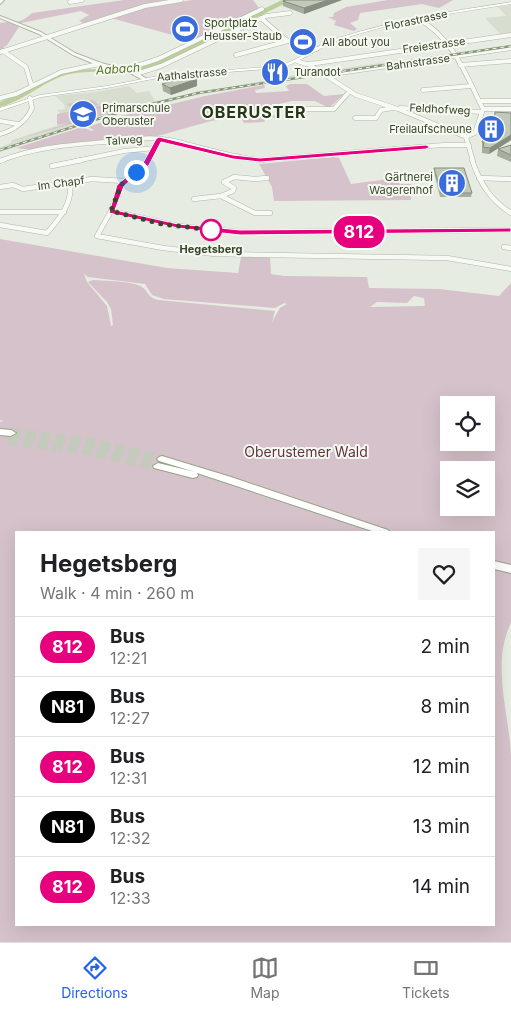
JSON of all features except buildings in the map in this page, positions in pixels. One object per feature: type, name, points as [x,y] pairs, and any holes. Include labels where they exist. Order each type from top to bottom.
[{"type":"highway","points":[[0,432],[6,437]]},
{"type":"highway","points":[[360,531],[160,462],[227,479],[381,531]]},
{"type":"highway","points":[[495,565],[511,569]]},
{"type":"highway","points":[[495,572],[511,576]]},
{"type":"main road","name":"Florastrasse","points":[[297,61],[338,39],[418,19],[511,3]]},
{"type":"main road","name":"Aathalstrasse","points":[[0,110],[30,98],[107,87],[145,79],[194,72],[264,70],[297,61]]},
{"type":"street","points":[[70,2],[82,0]]},
{"type":"street","points":[[1,51],[145,6],[181,0]]},
{"type":"street","points":[[125,70],[158,59],[262,9]]},
{"type":"street","points":[[136,74],[161,66],[271,14],[290,13]]},
{"type":"street","points":[[0,17],[47,37],[71,52],[99,64],[125,70],[145,79]]},
{"type":"street","points":[[261,18],[288,41],[317,50]]},
{"type":"street","points":[[308,64],[349,92],[396,108],[466,137],[473,135],[483,110],[479,101],[457,56],[426,23],[418,19]]},
{"type":"street","name":"Freiestrasse","points":[[297,61],[308,64],[511,35]]},
{"type":"street","points":[[236,55],[288,41]]},
{"type":"street","name":"Bahnstrasse","points":[[326,75],[511,48]]},
{"type":"street","points":[[1,51],[26,67],[31,84],[34,85]]},
{"type":"street","points":[[460,65],[511,61]]},
{"type":"street","points":[[0,98],[16,95],[59,73],[99,64]]},
{"type":"street","points":[[423,90],[471,86]]},
{"type":"street","points":[[301,109],[334,109],[349,92]]},
{"type":"street","points":[[0,134],[10,132],[32,112],[30,98]]},
{"type":"street","points":[[479,101],[511,101]]},
{"type":"street","points":[[376,118],[381,110],[396,108]]},
{"type":"street","name":"Feldhofweg","points":[[396,108],[511,109]]},
{"type":"street","points":[[355,118],[383,119]]},
{"type":"street","points":[[0,121],[18,124]]},
{"type":"street","points":[[466,137],[479,178],[491,199],[511,213]]},
{"type":"street","name":"Talweg","points":[[0,161],[16,154],[124,138],[159,139],[233,157],[260,160],[469,145]]},
{"type":"street","points":[[159,139],[146,164],[124,181],[118,189],[111,211],[97,236],[146,246],[206,253],[447,258],[511,269]]},
{"type":"street","points":[[52,166],[124,151],[154,148]]},
{"type":"street","points":[[194,199],[221,196],[235,190],[224,182],[235,176],[251,179],[267,178]]},
{"type":"street","points":[[479,178],[511,179]]},
{"type":"street","name":"Im Chapf","points":[[0,187],[13,185],[23,189],[99,179],[124,181]]},
{"type":"street","points":[[0,225],[47,232],[64,212],[71,190],[70,182]]},
{"type":"street","points":[[221,196],[255,214],[270,213]]},
{"type":"street","points":[[0,212],[40,210],[64,212]]},
{"type":"street","points":[[111,211],[178,226],[240,232],[511,230]]},
{"type":"street","points":[[504,247],[511,248]]},
{"type":"shaded area","points":[[511,5],[511,35],[502,36],[485,18],[506,16],[498,7]]},
{"type":"shaded area","points":[[511,45],[511,47],[204,93],[105,118],[0,152],[0,147],[11,143],[12,140],[68,122],[57,110],[65,109],[64,104],[55,96],[129,86],[137,93],[149,91],[155,101],[294,75]]},
{"type":"green space","points":[[124,0],[181,0],[145,6],[86,24],[79,21],[89,15],[81,11],[16,24],[19,27],[7,45],[0,50],[0,23],[20,21],[32,13]]},
{"type":"green space","name":"Sportplatz Heusser-Staub","points":[[192,0],[253,0],[259,8],[194,41],[111,18],[139,9]]},
{"type":"green space","points":[[388,0],[453,0],[439,8],[422,4],[360,13],[358,20],[350,23],[357,29],[354,31],[334,25],[336,21],[328,17],[333,17],[334,13],[346,7]]},
{"type":"green space","points":[[290,84],[307,84],[324,96],[344,94],[329,108],[315,101],[292,101],[266,107],[269,110],[250,112],[247,116],[271,115],[279,117],[264,119],[265,122],[244,123],[240,117],[211,121],[154,137],[115,138],[34,150],[16,148],[82,127],[92,131],[94,130],[88,127],[108,120],[116,124],[109,119],[205,96],[264,85],[265,88],[255,90],[256,93],[289,91],[286,86]]},
{"type":"green space","points":[[93,100],[99,105],[91,107],[105,105],[113,112],[12,141],[69,123],[57,125],[57,114],[73,111],[67,104]]},
{"type":"green space","points":[[339,158],[351,184],[396,178],[400,184],[412,184],[410,185],[411,200],[274,201],[272,187],[259,164]]},
{"type":"green space","name":"Oberustemer Wald","points":[[0,239],[167,268],[238,273],[241,257],[270,257],[271,274],[284,276],[367,277],[369,288],[439,289],[499,296],[511,283],[511,623],[505,638],[502,671],[511,755],[511,942],[0,942],[0,422],[4,421],[0,420]],"holes":[[[84,274],[88,277],[145,284],[152,295],[164,299],[275,308],[284,303],[287,304],[280,308],[272,322],[275,311],[158,300],[151,297],[143,288],[136,284],[93,280],[88,282],[111,309],[113,325],[111,326],[107,306],[87,282]],[[414,296],[424,298],[425,306],[370,307],[377,302],[407,303]]]},
{"type":"waterway","name":"Aabach","points":[[0,105],[68,72],[134,70],[149,67],[288,0]]},
{"type":"tunnel","points":[[11,433],[87,442],[162,459]]},
{"type":"tunnel","points":[[8,440],[81,449],[158,466]]},
{"type":"railway","points":[[0,150],[123,111],[198,93],[511,46]]},
{"type":"bus line","name":"812","points":[[426,147],[260,160],[233,157],[159,139],[146,164],[131,174],[118,189],[111,211],[148,221],[178,226],[240,232],[511,230]]},
{"type":"place","name":"Sportplatz Heusser-Staub","points":[[185,29]]},
{"type":"place","name":"All about you","points":[[303,42]]},
{"type":"place","name":"Turandot","points":[[275,72]]},
{"type":"place","name":"Primarschule Oberuster","points":[[83,114]]},
{"type":"place","name":"Freilaufscheune","points":[[491,129]]},
{"type":"place","name":"Gärtnerei Wagerenhof","points":[[452,183]]},
{"type":"place","name":"Hegetsberg","points":[[211,230]]},
{"type":"district","name":"OBERUSTER","points":[[254,112]]},
{"type":"route","points":[[136,172],[127,178],[118,189],[111,211],[162,224],[211,230]]}]
